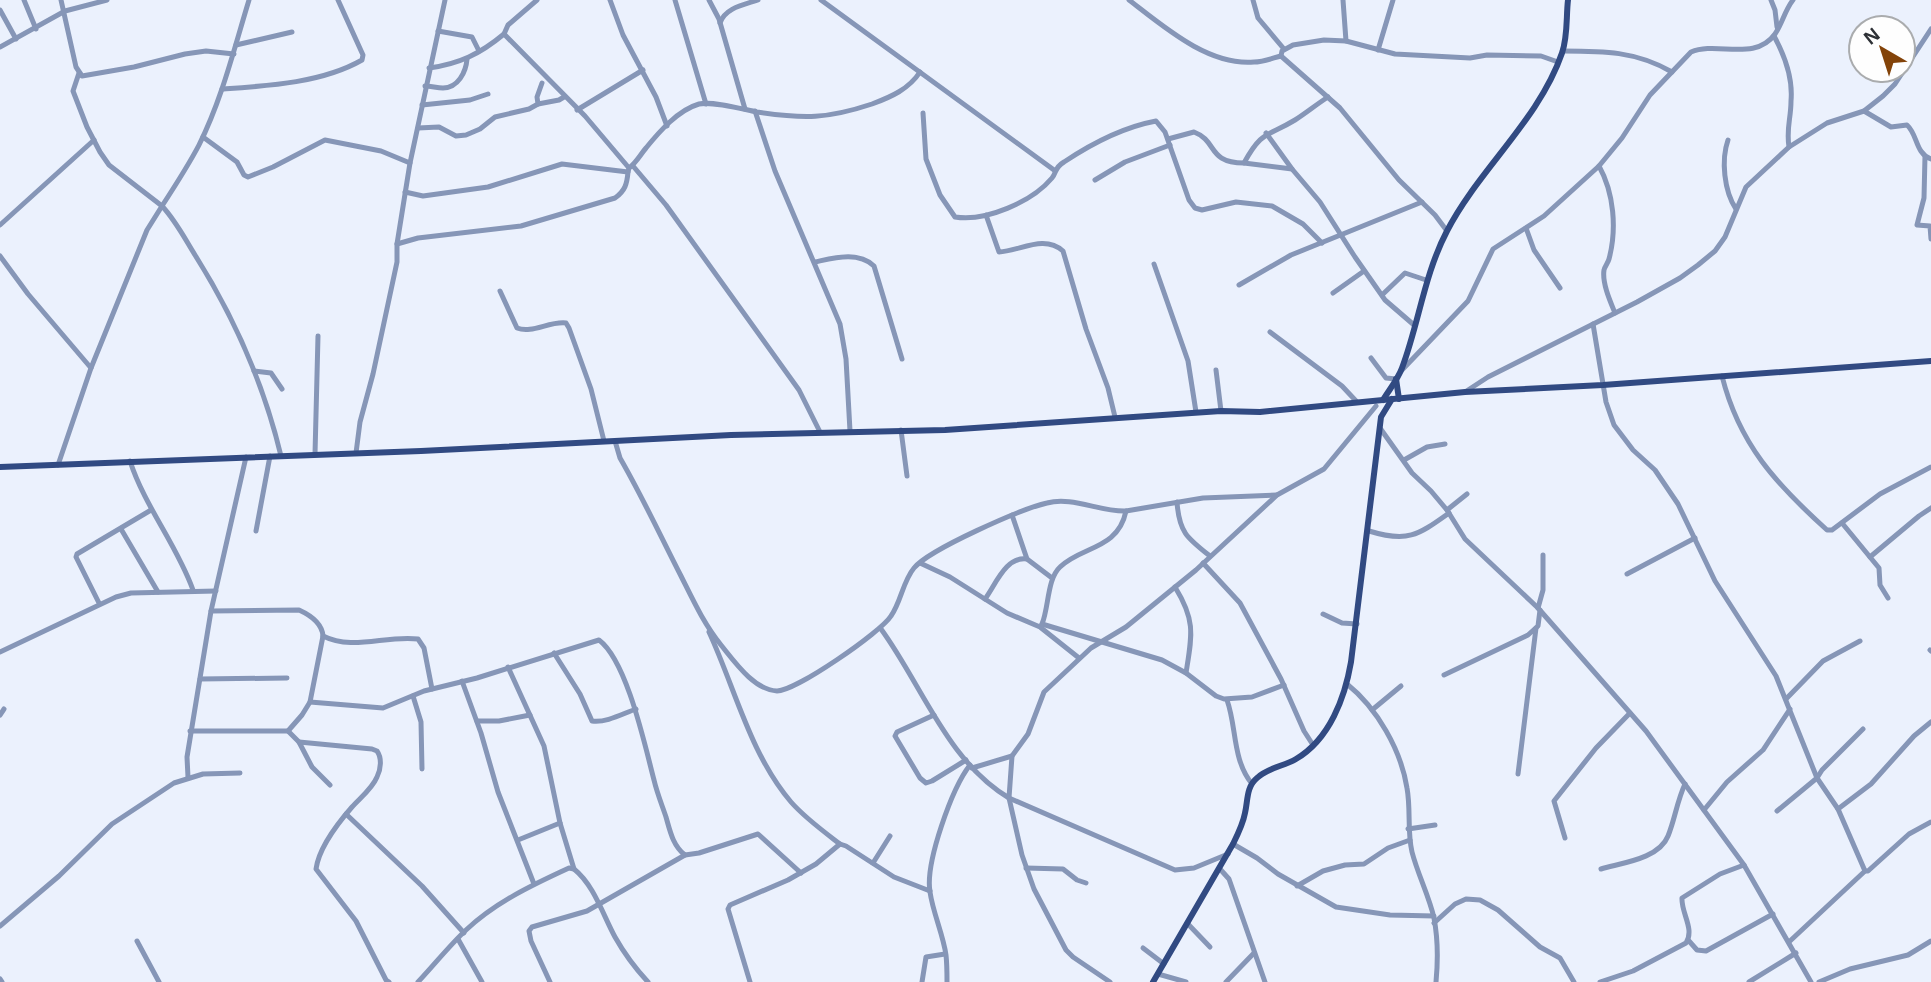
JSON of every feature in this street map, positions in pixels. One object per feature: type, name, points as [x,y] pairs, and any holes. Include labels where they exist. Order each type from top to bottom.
[{"type":"main road","points":[[1383,400],[1402,370],[1426,280],[1447,231],[1531,111],[1558,62],[1563,51],[1568,0]]},
{"type":"main road","points":[[0,467],[998,426],[1196,412],[1260,412],[1357,402],[1375,403],[1465,392],[1603,385],[1931,361]]},
{"type":"main road","points":[[1381,417],[1395,399],[1396,379]]},
{"type":"main road","points":[[1153,982],[1241,829],[1252,784],[1261,775],[1294,760],[1313,745],[1339,707],[1348,684],[1380,428],[1381,417],[1375,403]]},
{"type":"street","points":[[24,0],[36,29]]},
{"type":"street","points":[[61,0],[79,73],[73,90],[94,140],[109,165],[162,206],[184,236],[219,295],[271,415],[281,456]]},
{"type":"street","points":[[0,47],[65,11],[107,0]]},
{"type":"street","points":[[58,465],[91,368],[147,230],[202,137],[222,89],[249,0]]},
{"type":"street","points":[[222,89],[251,87],[326,74],[362,60],[363,55],[338,0]]},
{"type":"street","points":[[356,453],[360,422],[397,262],[397,244],[410,163],[445,0]]},
{"type":"street","points":[[429,68],[455,65],[490,46],[504,34],[508,24],[537,0]]},
{"type":"street","points":[[610,0],[623,35],[643,70],[667,126]]},
{"type":"street","points":[[675,0],[706,104]]},
{"type":"street","points":[[709,0],[720,23],[745,109]]},
{"type":"street","points":[[720,23],[727,12],[758,0]]},
{"type":"street","points":[[821,0],[1054,170]]},
{"type":"street","points":[[1129,0],[1200,50],[1229,60],[1253,63],[1281,57]]},
{"type":"street","points":[[1253,0],[1258,18],[1284,49]]},
{"type":"street","points":[[1343,0],[1346,41]]},
{"type":"street","points":[[1378,50],[1393,0]]},
{"type":"street","points":[[1771,0],[1775,10],[1775,33],[1791,87],[1786,130],[1788,147]]},
{"type":"street","points":[[1402,370],[1468,301],[1493,249],[1526,228],[1599,166],[1622,138],[1650,94],[1691,52],[1699,49],[1754,48],[1763,45],[1775,33],[1793,0]]},
{"type":"street","points":[[0,10],[16,39]]},
{"type":"street","points":[[1465,392],[1499,371],[1680,278],[1715,251],[1728,230],[1746,187],[1788,147],[1827,123],[1864,111],[1895,84],[1931,29]]},
{"type":"street","points":[[438,31],[472,37],[479,51]]},
{"type":"street","points":[[236,45],[292,32]]},
{"type":"street","points":[[504,34],[666,205],[799,390],[820,432]]},
{"type":"street","points":[[1281,57],[1284,49],[1293,45],[1324,40],[1346,41],[1395,54],[1470,58],[1487,55],[1541,56],[1558,62]]},
{"type":"street","points":[[1563,51],[1615,51],[1648,59],[1672,72]]},
{"type":"street","points":[[79,73],[89,76],[196,52],[234,54]]},
{"type":"street","points":[[1281,57],[1328,97],[1399,180],[1436,215],[1447,231]]},
{"type":"street","points":[[425,86],[442,88],[452,85],[465,72],[467,59]]},
{"type":"street","points":[[577,110],[643,70]]},
{"type":"street","points":[[397,244],[418,238],[521,226],[615,198],[627,185],[630,169],[667,126],[687,109],[706,104],[808,118],[847,113],[903,90],[920,72]]},
{"type":"street","points":[[538,104],[537,97],[542,83]]},
{"type":"street","points":[[422,105],[470,100],[488,94]]},
{"type":"street","points":[[418,128],[439,127],[456,136],[466,135],[480,129],[495,117],[564,97]]},
{"type":"street","points":[[1244,163],[1253,147],[1266,133],[1292,121],[1328,97]]},
{"type":"street","points":[[755,111],[775,171],[840,324],[846,359],[850,431]]},
{"type":"street","points":[[1864,111],[1891,127],[1907,125],[1912,129],[1917,145],[1928,158],[1924,198],[1917,225],[1930,226],[1931,239]]},
{"type":"street","points":[[923,113],[926,159],[940,195],[954,217],[997,212],[1026,198],[1052,178],[1054,170],[1109,136],[1153,121],[1159,122],[1169,142],[1189,201],[1195,208],[1202,210],[1236,202],[1272,206],[1303,224],[1322,243]]},
{"type":"street","points":[[1095,180],[1125,162],[1194,132],[1205,138],[1216,156],[1228,162],[1292,169]]},
{"type":"street","points":[[1266,133],[1313,192],[1382,295],[1414,325]]},
{"type":"street","points":[[202,137],[232,158],[244,176],[248,177],[274,167],[325,140],[381,151],[410,163]]},
{"type":"street","points":[[0,225],[94,140]]},
{"type":"street","points":[[1728,140],[1725,150],[1727,187],[1736,209]]},
{"type":"street","points":[[405,192],[423,196],[488,187],[562,163],[630,169]]},
{"type":"street","points":[[1599,166],[1611,199],[1613,232],[1609,259],[1604,270],[1615,313]]},
{"type":"street","points":[[1239,285],[1292,255],[1422,202]]},
{"type":"street","points":[[986,215],[999,252],[1045,244],[1054,244],[1063,251],[1115,417]]},
{"type":"street","points":[[1526,228],[1534,250],[1560,288]]},
{"type":"street","points":[[0,256],[35,303],[91,368]]},
{"type":"street","points":[[815,262],[842,256],[870,262],[874,266],[902,359]]},
{"type":"street","points":[[1154,264],[1188,361],[1196,412]]},
{"type":"street","points":[[1333,293],[1364,271]]},
{"type":"street","points":[[1382,295],[1405,273],[1426,280]]},
{"type":"street","points":[[500,291],[517,328],[523,330],[559,322],[566,323],[587,379],[604,441]]},
{"type":"street","points":[[1593,324],[1609,415],[1619,433],[1665,484],[1715,581],[1766,659],[1786,699],[1817,778],[1838,810],[1865,871]]},
{"type":"street","points":[[1270,332],[1342,386],[1357,402]]},
{"type":"street","points":[[315,454],[318,336]]},
{"type":"street","points":[[1371,358],[1385,378],[1396,379]]},
{"type":"street","points":[[1216,370],[1221,411]]},
{"type":"street","points":[[254,371],[271,373],[282,390]]},
{"type":"street","points":[[1722,376],[1728,402],[1738,424],[1763,465],[1789,496],[1828,530],[1832,530],[1880,494],[1931,467]]},
{"type":"street","points":[[1110,982],[1066,950],[1034,889],[1026,868],[1009,798],[1012,756],[1028,734],[1044,692],[1098,643],[1126,627],[1175,587],[1277,495],[1324,469],[1375,403]]},
{"type":"street","points":[[1380,428],[1418,480],[1448,511],[1465,539],[1539,609],[1630,713],[1744,865],[1790,941],[1811,982]]},
{"type":"street","points":[[901,430],[907,476]]},
{"type":"street","points":[[615,441],[620,458],[703,620],[760,753],[775,779],[797,809],[840,844],[894,877],[929,891]]},
{"type":"street","points":[[1404,460],[1427,447],[1445,444]]},
{"type":"street","points":[[256,531],[270,456]]},
{"type":"street","points":[[188,777],[190,732],[211,611],[246,457]]},
{"type":"street","points":[[130,461],[151,510],[177,554],[193,590]]},
{"type":"street","points":[[1369,531],[1390,536],[1414,536],[1467,494]]},
{"type":"street","points":[[703,620],[747,675],[762,686],[776,691],[789,689],[881,629],[900,600],[913,569],[919,564],[946,547],[1012,516],[1050,502],[1126,511],[1203,498],[1277,495]]},
{"type":"street","points":[[1177,502],[1180,527],[1185,535],[1210,556]]},
{"type":"street","points":[[1870,558],[1931,508]]},
{"type":"street","points":[[99,603],[76,557],[77,554],[151,510]]},
{"type":"street","points":[[1041,626],[1052,579],[1066,562],[1107,540],[1124,522],[1126,511]]},
{"type":"street","points":[[1012,516],[1027,559],[1052,579]]},
{"type":"street","points":[[1842,523],[1879,568],[1880,585],[1888,598]]},
{"type":"street","points":[[121,529],[158,592]]},
{"type":"street","points":[[1627,574],[1695,538]]},
{"type":"street","points":[[1518,774],[1543,590],[1543,555]]},
{"type":"street","points":[[985,599],[1007,568],[1018,559],[1027,559]]},
{"type":"street","points":[[1203,563],[1240,603],[1313,745]]},
{"type":"street","points":[[919,564],[950,577],[1007,613],[1098,643],[1148,655],[1186,673],[1216,696],[1227,700],[1252,697],[1284,685]]},
{"type":"street","points":[[1175,587],[1192,629],[1186,673]]},
{"type":"street","points":[[0,652],[99,603],[131,593],[216,591]]},
{"type":"street","points":[[211,611],[299,610],[321,626],[323,636],[310,702],[288,731]]},
{"type":"street","points":[[1323,614],[1342,623],[1357,624]]},
{"type":"street","points":[[1041,626],[1079,659]]},
{"type":"street","points":[[1444,675],[1514,642],[1536,628]]},
{"type":"street","points":[[881,629],[907,667],[934,715],[969,764],[994,789],[1175,870],[1194,868],[1228,854]]},
{"type":"street","points":[[323,636],[335,642],[351,643],[418,639],[424,648],[432,689]]},
{"type":"street","points":[[310,702],[376,709],[432,689],[593,641],[602,641],[636,709],[671,835],[676,846],[685,855]]},
{"type":"street","points":[[1786,699],[1823,660],[1860,641]]},
{"type":"street","points":[[554,653],[580,694],[592,721],[606,720],[636,709]]},
{"type":"street","points":[[509,667],[544,746],[560,823],[575,869],[644,981]]},
{"type":"street","points":[[200,678],[287,678]]},
{"type":"street","points":[[462,681],[498,792],[534,884]]},
{"type":"street","points":[[1348,684],[1372,710],[1393,745],[1404,775],[1408,790],[1410,840],[1434,919],[1438,962],[1436,982]]},
{"type":"street","points":[[1372,710],[1401,686]]},
{"type":"street","points":[[412,696],[421,722],[422,769]]},
{"type":"street","points":[[1227,700],[1234,720],[1239,762],[1252,784]]},
{"type":"street","points":[[0,715],[4,709]]},
{"type":"street","points":[[1704,810],[1727,782],[1763,750],[1790,709]]},
{"type":"street","points":[[1565,838],[1554,801],[1596,748],[1630,713]]},
{"type":"street","points":[[477,721],[499,721],[530,715]]},
{"type":"street","points":[[934,715],[903,729],[895,736],[920,778],[926,783],[969,764],[1012,756]]},
{"type":"street","points":[[1838,810],[1871,784],[1914,736],[1931,722]]},
{"type":"street","points":[[1777,811],[1817,778],[1863,729]]},
{"type":"street","points":[[190,732],[288,731],[299,742],[312,767],[330,785]]},
{"type":"street","points":[[299,742],[372,750],[380,755],[380,769],[376,780],[346,814],[324,849],[316,869],[366,937],[386,981]]},
{"type":"street","points":[[947,982],[946,954],[929,891],[931,865],[948,807],[969,764]]},
{"type":"street","points":[[0,926],[73,863],[112,824],[174,783],[203,774],[240,773]]},
{"type":"street","points":[[1601,869],[1652,853],[1661,847],[1668,838],[1675,808],[1685,784]]},
{"type":"street","points":[[346,814],[422,886],[464,933]]},
{"type":"street","points":[[1790,941],[1865,871],[1868,872],[1909,834],[1931,822]]},
{"type":"street","points":[[518,840],[560,823]]},
{"type":"street","points":[[1408,829],[1435,825]]},
{"type":"street","points":[[550,982],[529,931],[532,927],[565,919],[599,905],[685,855],[758,834],[801,873]]},
{"type":"street","points":[[873,863],[890,836]]},
{"type":"street","points":[[1297,886],[1323,871],[1345,865],[1364,864],[1388,848],[1410,840]]},
{"type":"street","points":[[750,982],[728,909],[730,905],[776,887],[816,864],[840,844]]},
{"type":"street","points":[[1233,844],[1297,886],[1347,910],[1434,919],[1466,899],[1480,900],[1498,910],[1540,947],[1560,958],[1574,982]]},
{"type":"street","points":[[1744,865],[1720,874],[1682,898],[1689,941],[1697,950],[1706,951],[1773,914]]},
{"type":"street","points":[[418,982],[464,933],[502,902],[569,868],[575,869]]},
{"type":"street","points":[[1026,868],[1063,869],[1077,880],[1086,883]]},
{"type":"street","points":[[1220,869],[1229,879],[1265,982]]},
{"type":"street","points":[[1187,923],[1210,947]]},
{"type":"street","points":[[458,939],[482,982]]},
{"type":"street","points":[[137,941],[159,982]]},
{"type":"street","points":[[1600,982],[1633,971],[1689,941]]},
{"type":"street","points":[[1819,982],[1854,968],[1908,955],[1931,941]]},
{"type":"street","points":[[1143,948],[1163,965],[1172,977]]},
{"type":"street","points":[[1226,982],[1254,953]]},
{"type":"street","points":[[1749,982],[1796,953]]},
{"type":"street","points":[[922,982],[926,957],[946,954]]},
{"type":"street","points":[[1157,974],[1186,982]]}]
